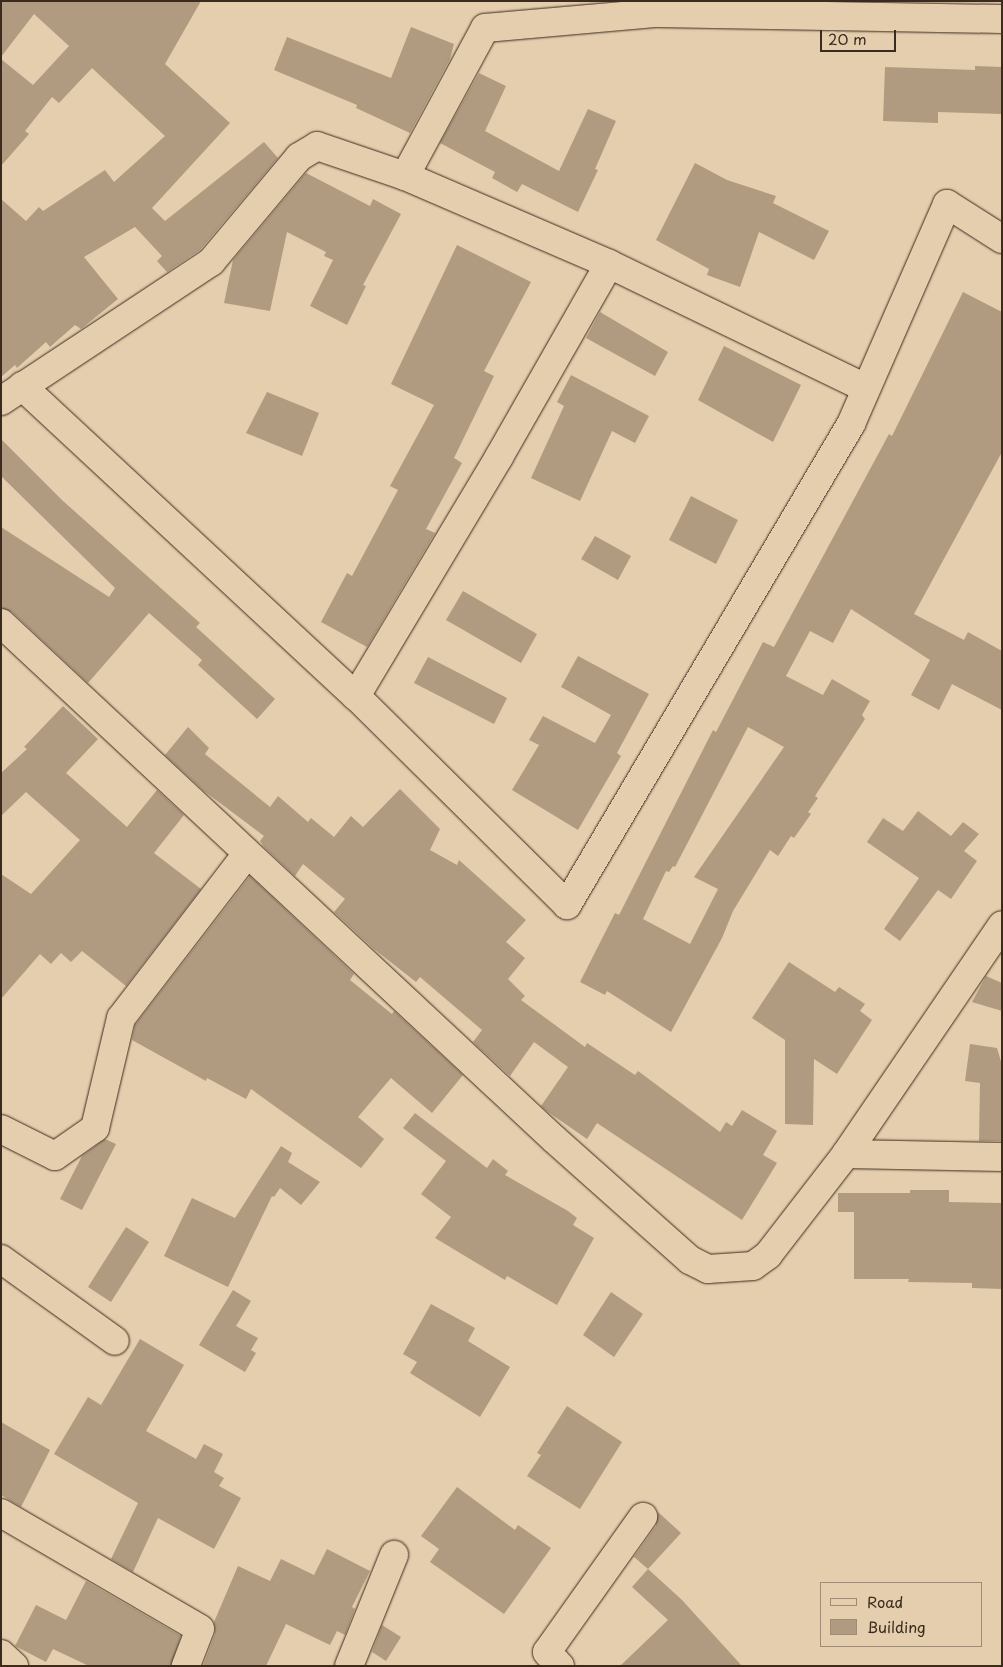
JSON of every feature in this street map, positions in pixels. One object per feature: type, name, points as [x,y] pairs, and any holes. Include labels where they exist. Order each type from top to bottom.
[{"type":"street","points":[[405,176],[485,28],[536,12],[657,12],[1002,19]]},
{"type":"street","points":[[866,388],[608,264],[405,176],[317,146],[299,156],[212,262],[12,393],[356,696],[567,905],[850,424],[866,388],[947,204],[1002,239]]},
{"type":"street","points":[[356,696],[499,457],[608,264]]},
{"type":"street","points":[[1,623],[554,1139],[690,1260],[708,1269],[730,1270],[753,1266],[768,1255],[846,1154],[1002,925]]},
{"type":"street","points":[[1,1129],[55,1156],[95,1128],[121,1018],[247,854]]},
{"type":"street","points":[[846,1154],[1002,1157]]},
{"type":"street","points":[[1,1259],[115,1341]]},
{"type":"street","points":[[1,1513],[200,1629],[186,1666]]},
{"type":"street","points":[[560,1666],[547,1652],[643,1518]]},
{"type":"street","points":[[349,1666],[394,1555]]},
{"type":"street","points":[[1,1654],[14,1666]]},
{"type":"building","points":[[1,1],[201,1],[165,64],[230,123],[152,208],[165,221],[264,142],[278,158],[200,250],[167,272],[157,261],[162,256],[135,227],[84,257],[118,299],[81,329],[75,325],[50,347],[46,342],[17,368],[15,365],[1,377],[1,199],[26,221],[39,207],[43,211],[105,170],[114,182],[165,136],[92,68],[59,103],[52,97],[25,131],[29,134],[1,166],[1,59],[33,85],[69,46],[34,14],[1,57]]},
{"type":"building","points":[[411,27],[454,44],[450,59],[410,133],[356,108],[357,105],[274,70],[287,37],[391,78]]},
{"type":"building","points":[[975,66],[1002,67],[1002,114],[938,112],[938,123],[883,121],[885,67],[975,70]]},
{"type":"building","points":[[479,73],[506,86],[485,131],[559,171],[588,109],[616,121],[595,169],[598,170],[578,212],[522,184],[517,192],[492,178],[495,172],[440,143]]},
{"type":"building","points":[[695,163],[727,180],[776,196],[773,203],[829,231],[814,260],[759,232],[740,287],[707,275],[709,269],[656,240]]},
{"type":"building","points":[[306,173],[370,206],[373,199],[401,214],[363,285],[366,286],[347,325],[310,306],[333,260],[324,256],[326,252],[287,232],[270,311],[224,303],[233,260]]},
{"type":"building","points":[[457,245],[531,282],[484,371],[494,376],[454,458],[462,463],[426,529],[435,533],[367,647],[321,622],[347,573],[352,576],[398,490],[390,486],[434,405],[391,384]]},
{"type":"building","points":[[963,292],[1002,312],[1002,452],[914,614],[964,640],[968,632],[1002,651],[1002,710],[952,684],[939,710],[911,695],[930,660],[851,609],[833,643],[810,631],[786,676],[823,695],[832,679],[870,701],[862,715],[865,719],[815,796],[818,798],[808,812],[811,814],[794,838],[791,836],[778,856],[770,850],[733,911],[722,938],[671,1032],[607,991],[605,995],[580,982],[615,913],[619,915],[713,730],[716,732],[763,642],[774,647],[889,434],[892,436]],"holes":[[[748,727],[784,747],[694,877],[718,889],[690,944],[643,919],[666,871],[669,872],[673,866],[675,867]]]},
{"type":"building","points":[[600,312],[668,352],[655,376],[586,338]]},
{"type":"building","points":[[724,346],[801,385],[773,442],[698,400]]},
{"type":"building","points":[[571,375],[649,416],[635,443],[612,431],[580,501],[531,478],[564,406],[557,402]]},
{"type":"building","points":[[267,392],[319,413],[302,456],[246,433]]},
{"type":"building","points":[[1,439],[63,501],[200,623],[196,627],[275,699],[257,719],[198,665],[202,660],[149,613],[88,683],[12,612],[1,608],[1,527],[109,597],[115,588],[1,476]]},
{"type":"building","points":[[691,496],[738,520],[716,564],[669,540]]},
{"type":"building","points":[[595,536],[631,556],[618,580],[581,559]]},
{"type":"building","points":[[463,591],[537,634],[521,663],[446,620]]},
{"type":"building","points":[[578,656],[649,694],[617,753],[621,756],[578,830],[512,790],[539,745],[529,740],[543,716],[595,743],[611,715],[561,687]]},
{"type":"building","points":[[428,657],[507,698],[494,724],[414,683]]},
{"type":"building","points":[[63,706],[98,739],[66,773],[127,827],[157,790],[184,815],[154,853],[201,889],[126,986],[82,951],[71,962],[61,953],[51,964],[40,954],[1,999],[1,874],[31,894],[80,840],[26,792],[1,816],[1,773],[27,749],[24,747]]},
{"type":"building","points":[[188,727],[209,748],[205,754],[270,807],[278,796],[308,822],[311,818],[334,837],[351,816],[363,827],[400,789],[440,829],[430,850],[457,865],[459,860],[526,920],[506,942],[525,958],[508,979],[525,996],[521,1000],[585,1047],[587,1043],[635,1075],[638,1071],[720,1132],[726,1122],[732,1126],[742,1110],[777,1131],[763,1155],[777,1163],[742,1220],[597,1123],[587,1139],[541,1106],[568,1067],[534,1042],[510,1076],[473,1042],[482,1030],[420,977],[416,982],[374,949],[334,912],[345,899],[303,864],[295,876],[264,847],[260,841],[264,836],[204,791],[165,755]]},
{"type":"building","points":[[918,811],[951,836],[963,822],[979,834],[964,851],[977,861],[951,899],[938,890],[900,941],[884,929],[919,878],[867,842],[883,818],[903,831]]},
{"type":"building","points":[[250,876],[354,974],[350,980],[392,1014],[394,1011],[463,1075],[432,1113],[391,1078],[358,1117],[384,1139],[361,1168],[251,1089],[246,1099],[207,1078],[206,1081],[132,1040],[135,1025]]},
{"type":"building","points":[[789,962],[835,992],[839,987],[865,1004],[860,1011],[872,1020],[837,1074],[814,1059],[813,1125],[785,1124],[785,1040],[752,1018]]},
{"type":"building","points":[[986,976],[1002,983],[1002,1011],[972,1002]]},
{"type":"building","points":[[970,1044],[997,1048],[1002,1065],[1002,1141],[979,1141],[980,1083],[965,1081]]},
{"type":"building","points":[[415,1113],[487,1168],[493,1159],[508,1171],[505,1175],[568,1211],[577,1218],[573,1225],[594,1238],[557,1305],[507,1276],[505,1280],[435,1238],[451,1217],[421,1194],[446,1161],[403,1128]]},
{"type":"building","points":[[105,1139],[116,1144],[82,1210],[60,1199],[82,1156]]},
{"type":"building","points":[[281,1146],[292,1153],[288,1162],[320,1182],[301,1205],[280,1188],[274,1197],[272,1196],[228,1287],[164,1256],[192,1198],[235,1218]]},
{"type":"building","points":[[910,1190],[949,1190],[949,1202],[1002,1203],[1002,1289],[972,1288],[972,1283],[908,1282],[909,1279],[854,1279],[854,1212],[838,1212],[838,1193],[910,1193]]},
{"type":"building","points":[[126,1227],[149,1242],[111,1302],[88,1287]]},
{"type":"building","points":[[233,1290],[251,1301],[236,1326],[258,1338],[251,1350],[256,1353],[245,1372],[199,1345]]},
{"type":"building","points":[[611,1292],[643,1314],[614,1357],[583,1335]]},
{"type":"building","points":[[431,1304],[475,1328],[468,1341],[510,1367],[480,1417],[410,1373],[417,1362],[403,1354]]},
{"type":"building","points":[[140,1339],[184,1365],[146,1431],[196,1459],[204,1444],[223,1454],[214,1472],[224,1478],[219,1486],[241,1498],[214,1549],[158,1518],[133,1572],[111,1559],[138,1503],[54,1454],[88,1397],[101,1405]]},
{"type":"building","points":[[567,1406],[622,1442],[580,1509],[527,1476],[541,1455],[537,1453]]},
{"type":"building","points":[[1,1422],[50,1450],[21,1507],[1,1495]]},
{"type":"building","points":[[457,1487],[515,1530],[518,1525],[551,1548],[504,1614],[430,1562],[439,1549],[421,1536]]},
{"type":"building","points":[[658,1512],[681,1533],[648,1569],[634,1557],[656,1526]]},
{"type":"building","points":[[327,1549],[370,1571],[352,1607],[355,1609],[345,1635],[337,1631],[330,1645],[286,1624],[266,1666],[203,1666],[215,1634],[214,1622],[238,1566],[270,1581],[281,1559],[314,1575]]},
{"type":"building","points":[[648,1569],[682,1600],[742,1666],[620,1666],[668,1620],[632,1587]]},
{"type":"building","points":[[86,1581],[181,1636],[171,1666],[89,1666],[53,1649],[46,1662],[15,1646],[36,1605],[66,1620]]},
{"type":"building","points":[[382,1625],[401,1637],[386,1661],[372,1652]]}]
